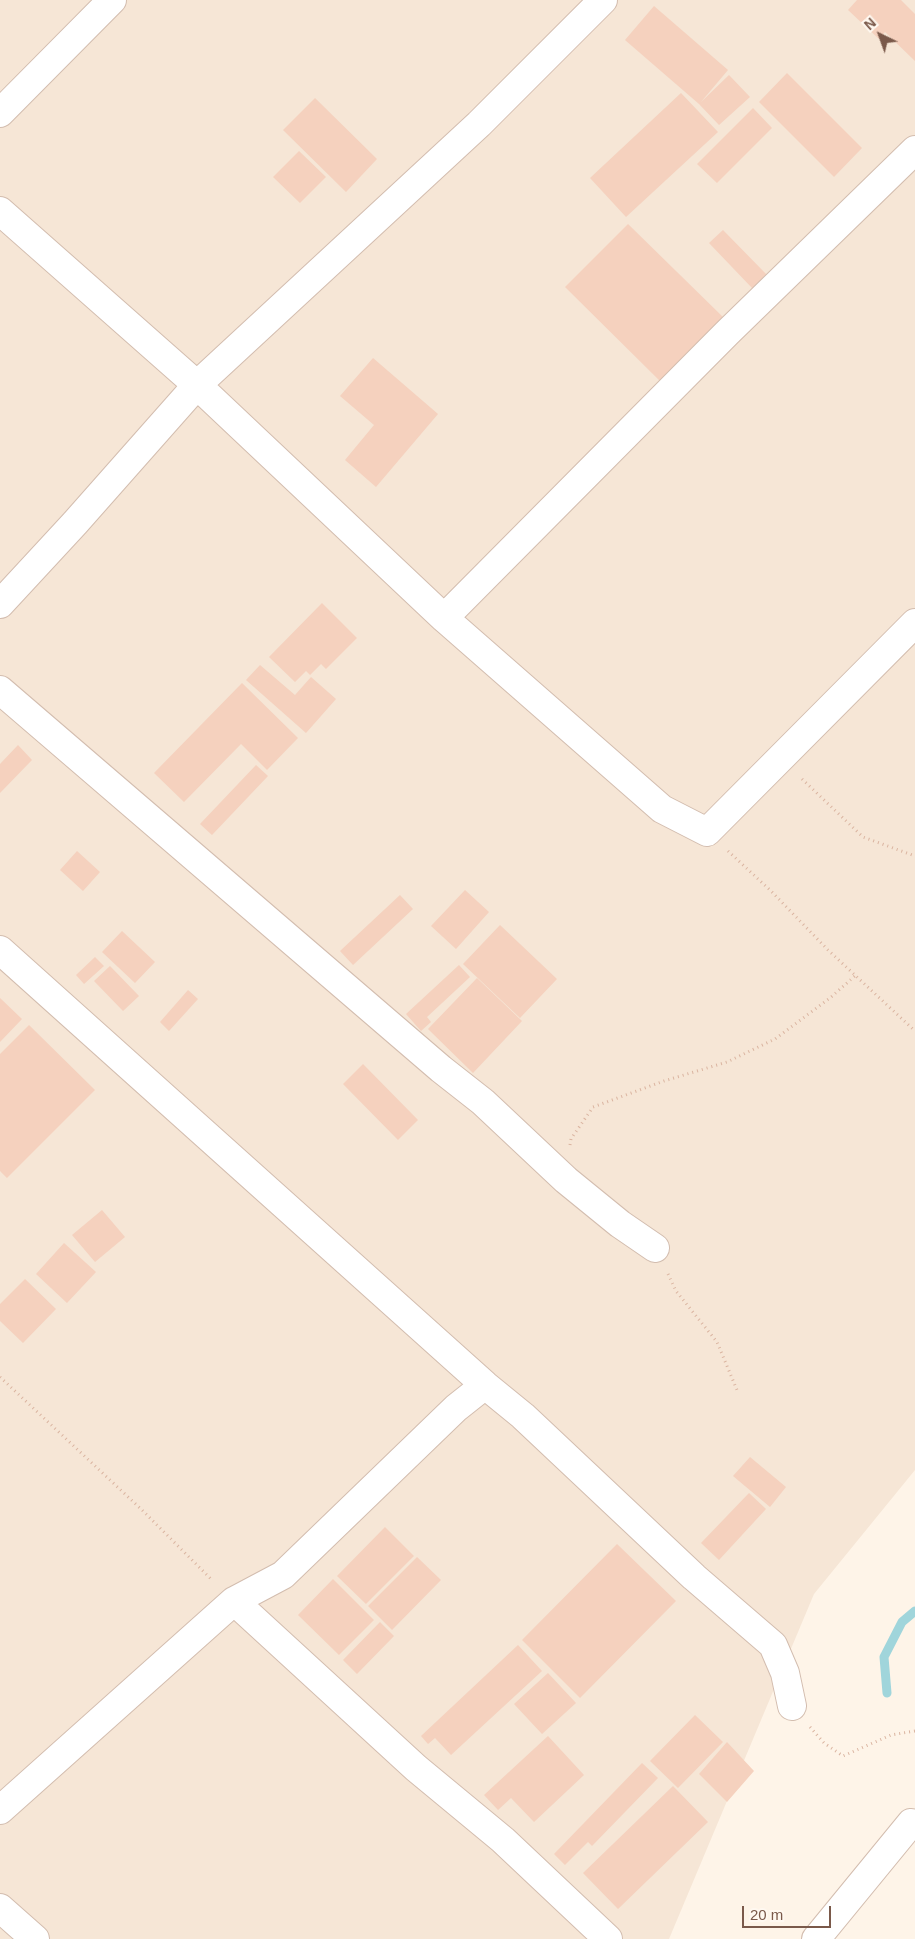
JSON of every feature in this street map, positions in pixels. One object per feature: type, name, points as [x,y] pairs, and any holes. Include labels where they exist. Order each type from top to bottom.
[{"type":"street","points":[[0,113],[112,0]]},
{"type":"street","points":[[0,604],[75,523],[196,385],[479,124],[603,0]]},
{"type":"street","points":[[444,618],[727,333],[915,150]]},
{"type":"street","points":[[0,211],[196,385],[444,618],[662,809],[707,832],[915,623]]},
{"type":"street","points":[[0,690],[440,1069],[483,1102],[566,1180],[620,1224],[655,1248]]},
{"type":"street","points":[[0,950],[485,1385],[523,1416],[720,1600],[773,1645],[785,1673],[792,1706]]},
{"type":"street","points":[[0,1810],[234,1601],[283,1575],[456,1408],[485,1385]]},
{"type":"street","points":[[234,1601],[416,1768],[503,1840],[608,1939]]},
{"type":"street","points":[[816,1939],[911,1823]]},
{"type":"street","points":[[0,1908],[35,1939]]},
{"type":"path","points":[[783,754],[809,788],[863,838],[915,856]]},
{"type":"path","points":[[707,832],[771,890],[828,950],[915,1031]]},
{"type":"path","points":[[566,1180],[571,1139],[593,1107],[664,1081],[727,1062],[775,1039],[830,998],[856,975]]},
{"type":"path","points":[[676,1291],[717,1342],[737,1390]]},
{"type":"path","points":[[0,1377],[141,1509],[234,1601]]},
{"type":"path","points":[[792,1706],[824,1743],[843,1756],[891,1734],[915,1731]]},
{"type":"shaded area","points":[[0,0],[915,0],[915,1470],[814,1594],[669,1939],[0,1939]]},
{"type":"building","points":[[857,0],[901,0],[915,14],[915,61],[885,32],[879,39],[848,10]]},
{"type":"building","points":[[654,6],[728,70],[701,102],[729,75],[750,97],[719,125],[699,104],[625,40]]},
{"type":"building","points":[[787,73],[862,148],[834,177],[759,102]]},
{"type":"building","points":[[681,93],[718,132],[626,217],[590,178]]},
{"type":"building","points":[[315,98],[377,159],[346,192],[283,130]]},
{"type":"building","points":[[753,108],[772,128],[717,183],[697,164]]},
{"type":"building","points":[[299,151],[326,177],[300,203],[273,177]]},
{"type":"building","points":[[628,224],[725,319],[661,382],[565,287]]},
{"type":"building","points":[[723,230],[767,275],[753,289],[709,243]]},
{"type":"building","points":[[373,358],[438,414],[376,487],[345,460],[374,425],[340,396]]},
{"type":"building","points":[[322,603],[357,638],[326,669],[321,664],[310,675],[306,671],[295,682],[269,657]]},
{"type":"building","points":[[260,665],[295,695],[311,677],[336,699],[306,733],[246,680]]},
{"type":"building","points":[[242,683],[298,738],[267,770],[241,744],[184,802],[154,773]]},
{"type":"building","points":[[18,745],[32,760],[0,793],[0,764]]},
{"type":"building","points":[[256,765],[268,776],[212,835],[200,824]]},
{"type":"building","points":[[77,851],[100,872],[83,891],[60,870]]},
{"type":"building","points":[[465,890],[489,912],[456,949],[431,926]]},
{"type":"building","points":[[400,895],[413,909],[353,965],[340,951]]},
{"type":"building","points":[[500,925],[557,979],[520,1018],[463,964]]},
{"type":"building","points":[[122,931],[155,962],[135,983],[102,952]]},
{"type":"building","points":[[95,957],[104,966],[84,984],[76,975]]},
{"type":"building","points":[[459,965],[470,977],[427,1017],[431,1022],[421,1031],[406,1014]]},
{"type":"building","points":[[110,966],[139,996],[123,1011],[94,981]]},
{"type":"building","points":[[477,978],[522,1021],[473,1073],[428,1029]]},
{"type":"building","points":[[188,990],[198,999],[169,1031],[160,1022]]},
{"type":"building","points":[[0,998],[22,1019],[0,1042]]},
{"type":"building","points":[[29,1025],[95,1090],[7,1178],[0,1171],[0,1054]]},
{"type":"building","points":[[363,1064],[418,1120],[398,1140],[343,1084]]},
{"type":"building","points":[[102,1210],[125,1237],[95,1262],[72,1235]]},
{"type":"building","points":[[64,1243],[96,1272],[67,1303],[36,1274]]},
{"type":"building","points":[[25,1279],[56,1309],[23,1343],[0,1321],[0,1304]]},
{"type":"building","points":[[750,1457],[786,1487],[770,1507],[733,1476]]},
{"type":"building","points":[[749,1493],[766,1509],[719,1560],[701,1543]]},
{"type":"building","points":[[385,1527],[414,1556],[366,1604],[337,1576]]},
{"type":"building","points":[[617,1544],[676,1601],[580,1698],[522,1640]]},
{"type":"building","points":[[417,1557],[441,1580],[392,1630],[368,1606]]},
{"type":"building","points":[[333,1579],[374,1620],[339,1655],[298,1615]]},
{"type":"building","points":[[380,1622],[394,1636],[357,1674],[343,1660]]},
{"type":"building","points":[[518,1645],[542,1671],[451,1755],[435,1738],[428,1744],[421,1736]]},
{"type":"building","points":[[548,1673],[576,1703],[542,1734],[514,1704]]},
{"type":"building","points":[[695,1715],[723,1742],[678,1788],[650,1761]]},
{"type":"building","points":[[548,1736],[584,1775],[534,1822],[511,1798],[498,1810],[484,1795]]},
{"type":"building","points":[[727,1742],[754,1771],[727,1802],[699,1774]]},
{"type":"building","points":[[642,1763],[658,1778],[592,1846],[588,1842],[565,1865],[554,1854]]},
{"type":"building","points":[[673,1786],[708,1822],[618,1909],[583,1873]]},
{"type":"waterway","points":[[887,1693],[884,1657],[902,1622],[915,1611]]}]
